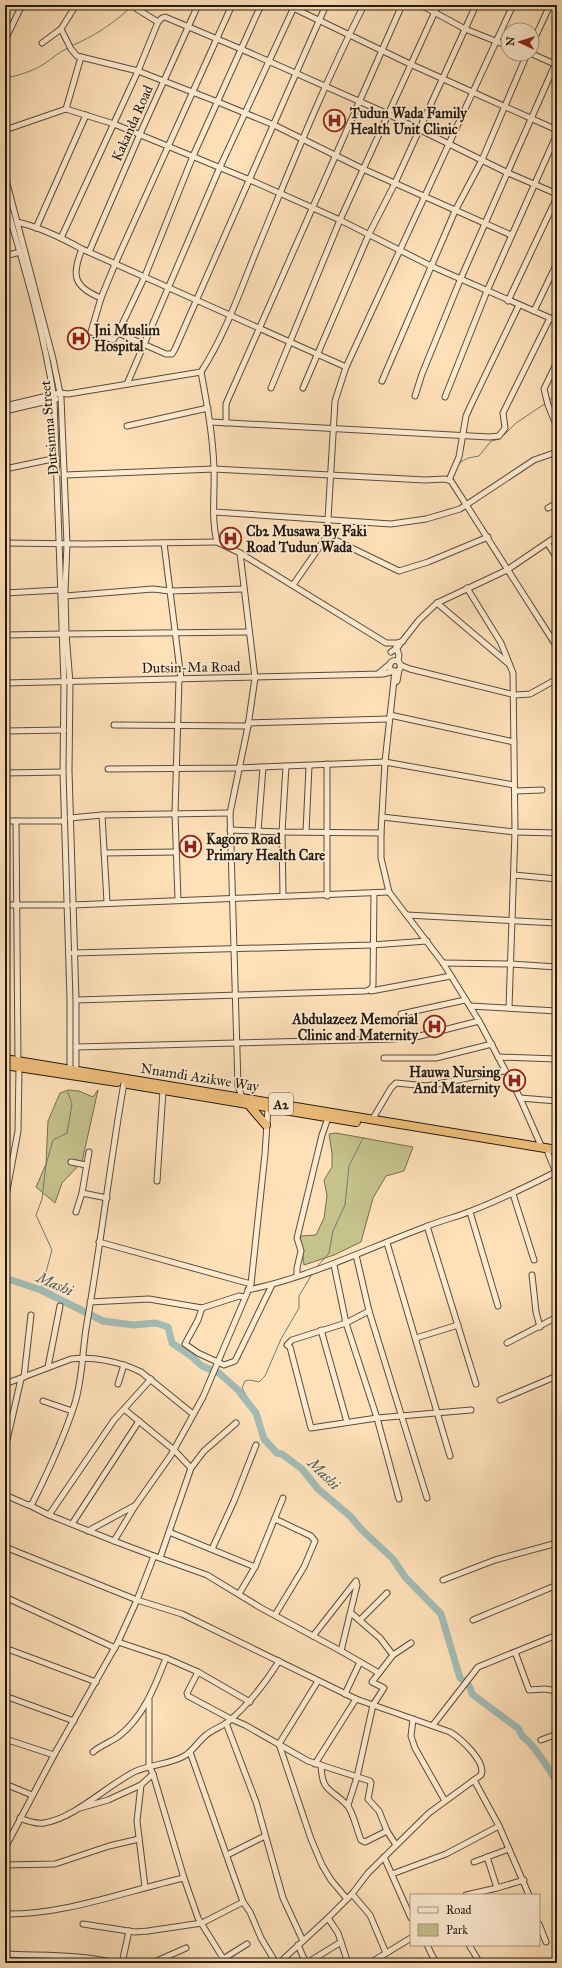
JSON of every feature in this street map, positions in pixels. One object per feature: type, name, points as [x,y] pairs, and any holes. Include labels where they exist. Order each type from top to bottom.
[{"type":"highway","name":"Nnamdi Azikwe Way","points":[[5,1059],[19,1064],[73,1073],[242,1097],[545,1151],[557,1155]]},
{"type":"highway","name":"Nnamdi Azikwe Way","points":[[5,1065],[19,1064]]},
{"type":"highway","name":"Nnamdi Azikwe Way","points":[[73,1073],[163,1091],[328,1118],[545,1151],[557,1150]]},
{"type":"highway","points":[[248,1105],[266,1125]]},
{"type":"street","points":[[5,40],[22,5]]},
{"type":"street","points":[[42,43],[61,29],[76,5]]},
{"type":"street","name":"Kakanda Road","points":[[89,252],[198,5]]},
{"type":"street","points":[[232,5],[115,264],[101,298],[91,332],[113,340],[118,333],[144,276],[193,156],[261,5]]},
{"type":"street","points":[[287,5],[294,6],[319,20],[410,64],[557,130]]},
{"type":"street","points":[[118,333],[166,354],[172,354],[326,5]]},
{"type":"street","points":[[217,542],[214,529],[214,469],[211,422],[202,372],[214,351],[230,316],[303,139],[349,34],[364,5]]},
{"type":"street","points":[[226,422],[226,404],[258,328],[334,154],[402,5]]},
{"type":"street","points":[[421,5],[465,29],[500,43]]},
{"type":"street","points":[[272,388],[340,220],[438,5]]},
{"type":"street","points":[[303,388],[319,355],[369,234],[395,183],[418,129],[443,79],[476,5]]},
{"type":"street","points":[[293,585],[327,536],[329,475],[336,393],[346,366],[513,5]]},
{"type":"street","points":[[540,27],[550,5]]},
{"type":"street","points":[[136,6],[158,22]]},
{"type":"street","points":[[127,384],[220,167],[294,6]]},
{"type":"street","points":[[61,238],[138,71],[158,22],[165,17],[388,114],[557,196],[508,300]]},
{"type":"street","points":[[61,29],[71,49],[74,53],[81,57],[138,71],[274,125],[424,198],[511,235]]},
{"type":"street","points":[[66,109],[81,57]]},
{"type":"street","points":[[415,396],[422,374],[461,278],[506,172],[556,63],[540,57]]},
{"type":"street","points":[[382,381],[455,211],[482,160],[524,62]]},
{"type":"street","points":[[6,130],[66,109],[114,124],[168,145],[280,193],[369,234],[431,266],[557,321]]},
{"type":"street","points":[[36,228],[86,115]]},
{"type":"street","points":[[445,397],[487,291],[557,134]]},
{"type":"street","name":"Dutsinma Street","points":[[5,176],[53,359],[60,395],[65,475],[67,544],[64,634],[63,772],[64,821],[70,905]]},
{"type":"street","name":"Dutsinma Street","points":[[5,201],[20,252],[49,366],[54,396],[61,544],[60,590],[70,683],[70,905]]},
{"type":"street","points":[[17,222],[61,238],[82,249],[290,343],[346,366]]},
{"type":"street","points":[[82,249],[76,272],[77,283],[84,290],[101,298]]},
{"type":"street","points":[[5,256],[20,252]]},
{"type":"street","points":[[534,311],[557,263]]},
{"type":"street","points":[[449,480],[457,466],[470,406],[519,305]]},
{"type":"street","points":[[211,422],[499,436],[505,428],[503,413],[550,318]]},
{"type":"street","points":[[557,362],[544,389],[544,395],[557,427]]},
{"type":"street","points":[[5,406],[54,396],[202,372]]},
{"type":"street","points":[[5,411],[54,396]]},
{"type":"street","points":[[127,426],[208,408]]},
{"type":"street","points":[[214,512],[391,524],[408,523],[449,512],[467,505],[534,460],[557,452]]},
{"type":"street","points":[[5,469],[57,458]]},
{"type":"street","points":[[65,475],[214,469],[449,480]]},
{"type":"street","points":[[449,480],[488,536],[507,570],[557,647]]},
{"type":"street","points":[[548,508],[557,504]]},
{"type":"street","points":[[5,532],[6,543],[67,544],[217,542],[240,553],[397,648],[399,655],[397,681],[394,683],[384,762],[381,833],[381,858],[389,892],[443,963],[479,1021],[492,1044],[504,1071],[520,1098],[556,1173],[513,1194],[470,1212],[428,1226],[334,1265],[272,1285],[248,1290]]},
{"type":"street","points":[[327,536],[399,571],[428,562],[488,536]]},
{"type":"street","points":[[391,652],[397,648],[419,620],[437,603],[507,570],[548,544],[557,536]]},
{"type":"street","points":[[164,543],[176,632],[180,679],[175,813],[178,900]]},
{"type":"street","points":[[548,544],[557,558]]},
{"type":"street","points":[[240,553],[255,678],[248,725],[230,813],[238,1086],[242,1097]]},
{"type":"street","points":[[467,588],[501,642],[513,673],[515,832],[509,1007]]},
{"type":"street","points":[[66,596],[153,589],[170,591],[244,589]]},
{"type":"street","points":[[5,593],[60,590]]},
{"type":"street","points":[[437,603],[510,664]]},
{"type":"street","points":[[5,635],[249,632]]},
{"type":"street","points":[[389,643],[403,641]]},
{"type":"street","points":[[389,643],[391,652],[391,668],[410,669],[514,695],[530,694],[557,679]]},
{"type":"street","points":[[391,663],[397,668]]},
{"type":"street","points":[[378,674],[391,663]]},
{"type":"street","name":"Dutsin-Ma Road","points":[[5,684],[255,678],[279,675],[387,674],[397,668]]},
{"type":"street","points":[[114,725],[248,725],[389,717],[514,742]]},
{"type":"street","points":[[5,731],[64,730]]},
{"type":"street","points":[[108,769],[238,768],[384,762],[514,788],[542,790]]},
{"type":"street","points":[[327,764],[327,896]]},
{"type":"street","points":[[283,896],[282,832],[286,766]]},
{"type":"street","points":[[306,832],[308,766]]},
{"type":"street","points":[[258,831],[264,767]]},
{"type":"street","points":[[5,773],[63,772]]},
{"type":"street","points":[[70,818],[102,815],[230,813]]},
{"type":"street","points":[[102,815],[107,902]]},
{"type":"street","points":[[382,817],[515,832],[557,833]]},
{"type":"street","points":[[5,821],[64,821]]},
{"type":"street","points":[[5,1201],[18,1131],[19,1064],[16,821]]},
{"type":"street","points":[[230,830],[381,833]]},
{"type":"street","points":[[104,853],[176,852]]},
{"type":"street","points":[[514,875],[557,878]]},
{"type":"street","points":[[5,905],[70,905],[107,902],[327,896],[389,892]]},
{"type":"street","points":[[76,1000],[235,996],[366,991],[372,989],[374,893]]},
{"type":"street","points":[[70,905],[76,1000],[76,1047],[73,1073]]},
{"type":"street","points":[[70,905],[73,1073]]},
{"type":"street","points":[[407,915],[557,922]]},
{"type":"street","points":[[73,952],[372,946],[427,941]]},
{"type":"street","points":[[443,963],[511,964],[557,967]]},
{"type":"street","points":[[370,991],[451,976]]},
{"type":"street","points":[[401,1014],[465,1000]]},
{"type":"street","points":[[470,1006],[509,1007],[557,1011]]},
{"type":"street","points":[[76,1047],[237,1044],[404,1038],[479,1021]]},
{"type":"street","points":[[384,1058],[436,1058],[492,1044]]},
{"type":"street","points":[[498,1057],[557,1059]]},
{"type":"street","points":[[372,1120],[391,1088],[396,1084],[427,1086],[447,1084],[504,1071]]},
{"type":"street","points":[[31,1506],[54,1458],[72,1411],[80,1381],[81,1358],[90,1309],[124,1083]]},
{"type":"street","points":[[157,1181],[163,1091]]},
{"type":"street","points":[[520,1098],[557,1101]]},
{"type":"street","points":[[114,1541],[135,1506],[174,1450],[218,1363],[251,1284],[265,1154],[268,1108]]},
{"type":"street","points":[[299,1276],[297,1268],[301,1251],[297,1238],[322,1135],[328,1118]]},
{"type":"street","points":[[76,1212],[82,1193],[89,1152]]},
{"type":"street","points":[[71,1162],[86,1165]]},
{"type":"street","points":[[82,1193],[107,1198]]},
{"type":"street","points":[[513,1194],[534,1260]]},
{"type":"street","points":[[470,1212],[498,1306]]},
{"type":"street","points":[[428,1226],[476,1384]]},
{"type":"street","points":[[99,1242],[251,1284]]},
{"type":"street","points":[[387,1243],[450,1456]]},
{"type":"street","points":[[356,1255],[369,1312],[428,1498]]},
{"type":"street","points":[[334,1265],[346,1322],[377,1418],[399,1499]]},
{"type":"street","points":[[532,1275],[536,1312],[540,1327]]},
{"type":"street","points":[[202,1308],[198,1320],[185,1344],[198,1353],[224,1365],[234,1361],[272,1285]]},
{"type":"street","points":[[90,1302],[149,1299],[202,1308],[239,1296],[245,1297]]},
{"type":"street","points":[[48,1367],[60,1306]]},
{"type":"street","points":[[369,1312],[346,1322],[292,1340],[287,1345],[290,1347],[310,1427],[315,1428],[377,1418],[471,1410]]},
{"type":"street","points":[[5,1449],[23,1378],[31,1315]]},
{"type":"street","points":[[508,1343],[557,1317]]},
{"type":"street","points":[[416,1338],[458,1325]]},
{"type":"street","points":[[321,1330],[347,1422]]},
{"type":"street","points":[[5,1384],[48,1367],[81,1358],[124,1365],[136,1370],[151,1379],[193,1414]]},
{"type":"street","points":[[118,1384],[124,1365]]},
{"type":"street","points":[[500,1400],[557,1376]]},
{"type":"street","points":[[49,1515],[114,1420],[151,1379]]},
{"type":"street","points":[[43,1401],[72,1411]]},
{"type":"street","points":[[124,1409],[174,1450],[191,1468]]},
{"type":"street","points":[[72,1524],[140,1421]]},
{"type":"street","points":[[5,1848],[32,1795],[118,1642],[169,1532],[191,1468],[204,1451],[236,1423]]},
{"type":"street","points":[[212,1549],[234,1501],[256,1445]]},
{"type":"street","points":[[5,1495],[88,1531],[207,1575],[379,1673]]},
{"type":"street","points":[[239,1594],[255,1567],[283,1498]]},
{"type":"street","points":[[88,1531],[135,1506]]},
{"type":"street","points":[[275,1519],[311,1536],[315,1541],[304,1567],[275,1615]]},
{"type":"street","points":[[169,1532],[255,1567]]},
{"type":"street","points":[[443,1580],[494,1560],[557,1543]]},
{"type":"street","points":[[5,1547],[137,1600],[182,1614],[356,1699],[427,1725],[433,1725],[461,1739],[479,1761],[483,1773],[429,1813],[368,1873],[352,1894],[279,1963]]},
{"type":"street","points":[[313,1636],[354,1581],[356,1581],[357,1585],[341,1651]]},
{"type":"street","points":[[473,1620],[557,1585]]},
{"type":"street","points":[[361,1620],[387,1593]]},
{"type":"street","points":[[5,1597],[115,1648]]},
{"type":"street","points":[[351,1613],[361,1620],[380,1638],[393,1655]]},
{"type":"street","points":[[433,1725],[449,1702],[469,1681],[478,1667],[557,1635]]},
{"type":"street","points":[[118,1642],[166,1658],[198,1672],[250,1702]]},
{"type":"street","points":[[348,1806],[357,1777],[373,1705],[384,1688],[372,1682],[393,1655],[411,1643]]},
{"type":"street","points":[[5,1648],[96,1682]]},
{"type":"street","points":[[515,1652],[529,1690],[545,1689],[557,1691]]},
{"type":"street","points":[[93,1752],[119,1736],[139,1714],[149,1700],[166,1658]]},
{"type":"street","points":[[20,1818],[29,1822],[43,1823],[60,1818],[75,1810],[112,1785],[149,1766],[175,1761],[190,1752],[205,1735],[226,1723],[250,1702],[266,1683],[279,1661]]},
{"type":"street","points":[[345,1694],[360,1662]]},
{"type":"street","points":[[198,1672],[187,1695],[231,1719],[246,1724],[308,1761],[370,1781],[371,1783],[368,1799],[379,1811],[387,1831],[396,1845]]},
{"type":"street","points":[[279,1744],[318,1681]]},
{"type":"street","points":[[5,1696],[74,1721]]},
{"type":"street","points":[[356,1699],[318,1765],[322,1782],[331,1792],[348,1806],[363,1842],[387,1831]]},
{"type":"street","points":[[149,1700],[149,1766],[153,1774],[184,1878],[198,1918],[224,1961],[247,1944]]},
{"type":"street","points":[[413,1719],[411,1736],[415,1748],[445,1801]]},
{"type":"street","points":[[226,1723],[256,1802],[283,1898],[303,1940]]},
{"type":"street","points":[[541,1740],[557,1734]]},
{"type":"street","points":[[5,1739],[54,1755]]},
{"type":"street","points":[[279,1744],[311,1839],[322,1865],[331,1880],[347,1899]]},
{"type":"street","points":[[190,1752],[243,1902],[250,1912],[261,1938],[276,1963]]},
{"type":"street","points":[[75,1810],[108,1800],[141,1785],[153,1774]]},
{"type":"street","points":[[474,1780],[499,1826],[524,1880],[529,1894]]},
{"type":"street","points":[[5,1784],[32,1795]]},
{"type":"street","points":[[141,1785],[137,1821],[146,1887]]},
{"type":"street","points":[[392,1874],[446,1854],[499,1826]]},
{"type":"street","points":[[227,1855],[265,1836]]},
{"type":"street","points":[[5,1865],[55,1864],[109,1846],[139,1839]]},
{"type":"street","points":[[474,1862],[509,1849]]},
{"type":"street","points":[[384,1857],[410,1911]]},
{"type":"street","points":[[487,1858],[497,1888]]},
{"type":"street","points":[[5,1914],[25,1914],[50,1911],[184,1878]]},
{"type":"street","points":[[470,1894],[524,1880]]},
{"type":"street","points":[[352,1894],[370,1915],[386,1953]]},
{"type":"street","points":[[83,1924],[129,1931],[148,1931],[202,1923],[243,1902]]},
{"type":"street","points":[[328,1918],[341,1942],[348,1963]]},
{"type":"street","points":[[540,1927],[546,1942]]},
{"type":"street","points":[[122,1963],[129,1931]]},
{"type":"street","points":[[370,1963],[410,1939]]},
{"type":"street","points":[[298,1945],[306,1963],[341,1942]]},
{"type":"street","points":[[428,1946],[436,1963]]},
{"type":"street","points":[[470,1946],[480,1963]]},
{"type":"street","points":[[153,1963],[186,1948]]},
{"type":"street","points":[[5,1954],[69,1955],[92,1957],[115,1963]]},
{"type":"green space","points":[[68,1090],[79,1091],[93,1097],[98,1090],[82,1162],[62,1183],[55,1203],[36,1187],[46,1164],[48,1121],[60,1093]]},
{"type":"green space","points":[[336,1133],[413,1147],[404,1171],[386,1176],[373,1198],[361,1242],[334,1255],[304,1265],[300,1236],[316,1235],[324,1218],[327,1196],[324,1180],[332,1167],[332,1153],[329,1134]]},
{"type":"waterway","points":[[71,46],[104,28],[133,5]]},
{"type":"waterway","points":[[5,78],[20,75],[35,69],[68,48]]},
{"type":"waterway","points":[[548,401],[557,394]]},
{"type":"waterway","points":[[459,463],[468,458],[479,456],[491,441],[500,439],[516,423],[546,403]]},
{"type":"waterway","points":[[41,1290],[52,1250],[36,1215],[42,1199],[46,1165],[53,1140],[67,1133],[72,1104],[68,1092]]},
{"type":"waterway","points":[[316,1268],[329,1253],[333,1231],[345,1205],[349,1166],[363,1138]]},
{"type":"waterway","points":[[256,1413],[242,1388],[245,1381],[250,1380],[259,1382],[265,1376],[281,1339],[299,1308],[299,1296],[312,1274]]},
{"type":"waterway","name":"Mashi","points":[[5,1278],[41,1290],[103,1321],[133,1325],[156,1323],[168,1327],[172,1343],[191,1356],[202,1366],[219,1373],[238,1390],[256,1413],[264,1439],[277,1453],[282,1454],[302,1469],[318,1489],[350,1516],[361,1529],[393,1559],[405,1577],[441,1614],[460,1678],[468,1684],[472,1694],[519,1729],[522,1736],[528,1741],[544,1762],[557,1784]]},
{"type":"place","name":"Tudun Wada Family Health Unit Clinic","points":[[335,121]]},
{"type":"place","name":"Jni Muslim Hospital","points":[[79,338]]},
{"type":"place","name":"Cb2 Musawa By Faki Road Tudun Wada","points":[[231,539]]},
{"type":"place","name":"Kagoro Road Primary Health Care","points":[[191,847]]},
{"type":"place","name":"Abdulazeez Memorial Clinic and Maternity","points":[[434,1027]]},
{"type":"place","name":"Hauwa Nursing And Maternity","points":[[515,1080]]}]
